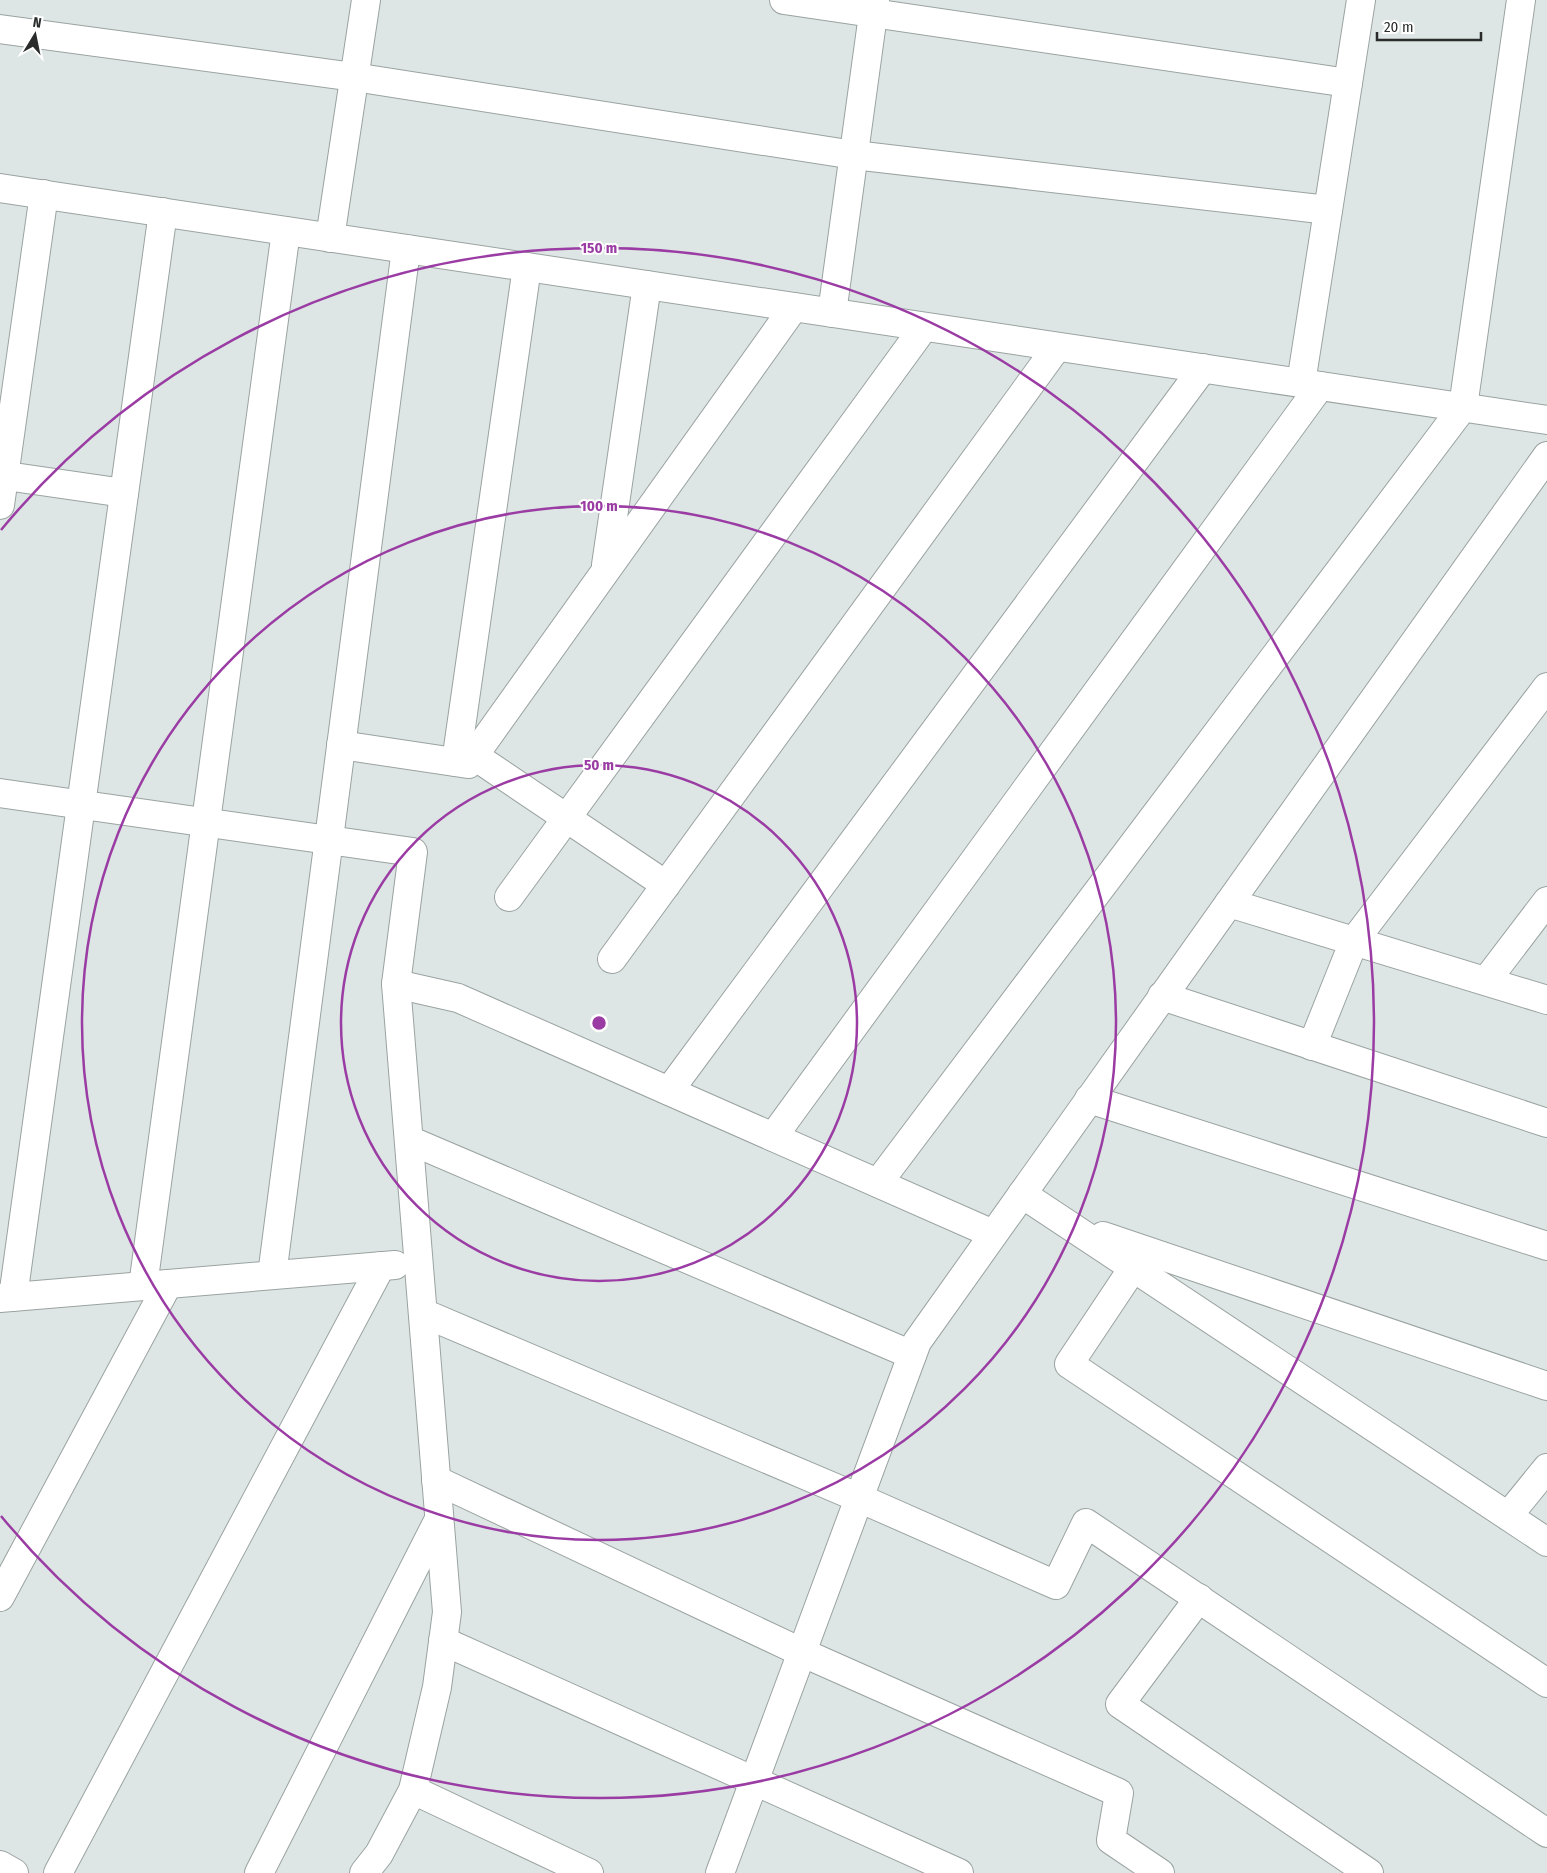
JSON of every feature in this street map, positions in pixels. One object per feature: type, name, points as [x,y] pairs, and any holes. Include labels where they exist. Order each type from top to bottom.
[{"type":"street","points":[[330,238],[366,0]]},
{"type":"street","points":[[784,0],[874,7],[1348,83]]},
{"type":"street","points":[[773,1137],[1310,385],[1328,210],[1361,0]]},
{"type":"street","points":[[878,1183],[1463,407],[1521,0]]},
{"type":"street","points":[[832,313],[874,7]]},
{"type":"street","points":[[0,28],[354,77],[854,155],[1328,210]]},
{"type":"street","points":[[0,188],[1547,420]]},
{"type":"street","points":[[0,505],[2,476],[44,194]]},
{"type":"street","points":[[163,212],[81,804],[6,1297],[419,1263]]},
{"type":"street","points":[[0,1596],[156,1285],[206,822],[286,231]]},
{"type":"street","points":[[272,1275],[406,249]]},
{"type":"street","points":[[465,759],[527,267]]},
{"type":"street","points":[[606,570],[647,285]]},
{"type":"street","points":[[465,759],[606,570],[794,307]]},
{"type":"street","points":[[509,897],[924,327]]},
{"type":"street","points":[[612,959],[1057,346]]},
{"type":"street","points":[[669,1091],[1203,368]]},
{"type":"street","points":[[720,1873],[916,1342],[1547,456]]},
{"type":"street","points":[[2,476],[124,492]]},
{"type":"street","points":[[1312,1046],[1354,941],[1547,687]]},
{"type":"street","points":[[341,745],[465,759],[567,818],[666,885]]},
{"type":"street","points":[[0,793],[414,852],[396,984],[447,1612],[437,1687],[413,1790],[379,1854],[364,1873]]},
{"type":"street","points":[[1486,981],[1547,901]]},
{"type":"street","points":[[1229,902],[1547,1000]]},
{"type":"street","points":[[396,984],[458,998],[993,1234]]},
{"type":"street","points":[[1162,996],[1547,1124]]},
{"type":"street","points":[[1089,1099],[1547,1246]]},
{"type":"street","points":[[409,1140],[912,1355]]},
{"type":"street","points":[[1022,1194],[1547,1542]]},
{"type":"street","points":[[1068,1225],[1547,1386]]},
{"type":"street","points":[[58,1873],[381,1266]]},
{"type":"street","points":[[1134,1268],[1069,1364],[1547,1683]]},
{"type":"street","points":[[423,1313],[859,1498],[1056,1585],[1086,1523],[1547,1833]]},
{"type":"street","points":[[1508,1516],[1547,1468]]},
{"type":"street","points":[[436,1480],[802,1652],[1119,1793],[1111,1840],[1160,1873]]},
{"type":"street","points":[[258,1873],[439,1519]]},
{"type":"street","points":[[1199,1598],[1120,1704],[1369,1873]]},
{"type":"street","points":[[443,1641],[959,1873]]},
{"type":"street","points":[[413,1790],[589,1873]]},
{"type":"street","points":[[0,1865],[14,1873]]}]
